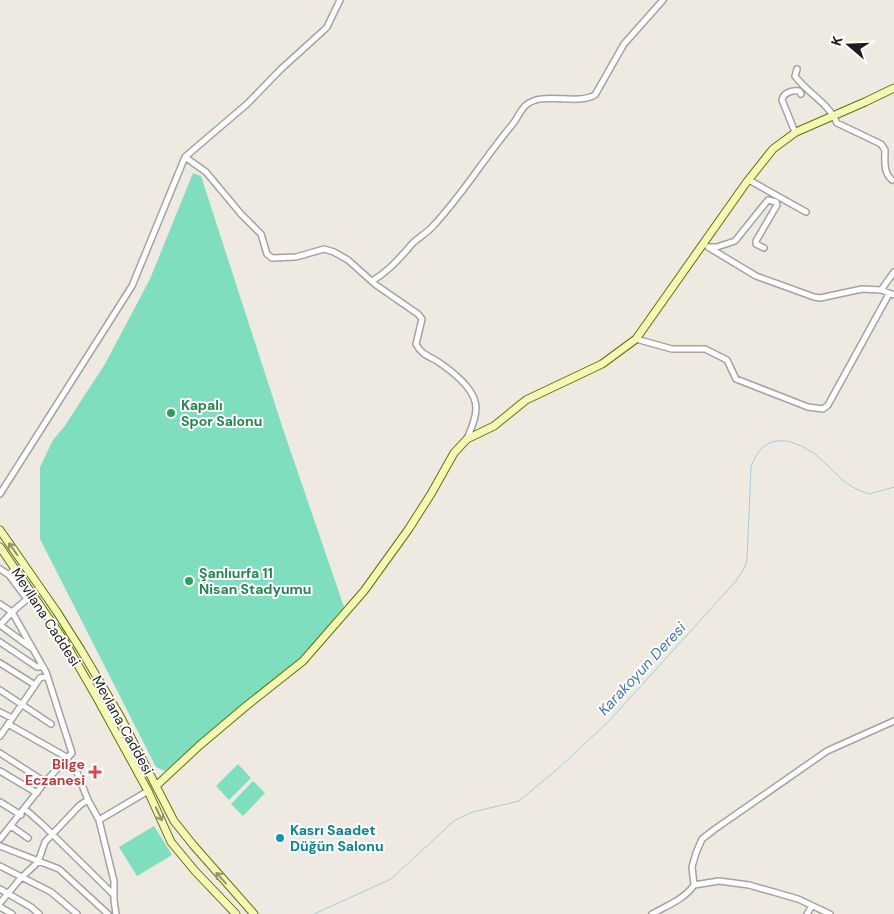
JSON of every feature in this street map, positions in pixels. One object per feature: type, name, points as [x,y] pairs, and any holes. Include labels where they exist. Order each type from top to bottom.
[{"type":"street","points":[[0,494],[132,286],[185,157],[247,104],[280,69],[327,26],[340,0]]},
{"type":"street","points":[[372,281],[392,266],[414,242],[434,225],[466,188],[483,161],[515,122],[525,106],[536,99],[586,100],[595,95],[624,44],[663,0]]},
{"type":"street","points":[[797,69],[794,76],[821,100],[834,116],[837,123],[881,144],[885,150],[885,166],[888,176],[892,180]]},
{"type":"street","points":[[467,439],[494,426],[526,400],[602,364],[636,339],[705,246],[749,180],[773,149],[795,132],[894,88]]},
{"type":"street","points":[[795,132],[782,100],[786,94],[794,90],[799,91],[801,94]]},
{"type":"street","points":[[156,786],[244,707],[303,661],[364,591],[405,534],[431,494],[454,453],[467,439],[474,422],[476,407],[472,393],[445,367],[421,353],[416,344],[422,319],[418,314],[372,281],[348,260],[334,252],[324,250],[296,257],[272,258],[267,254],[261,234],[206,172],[185,157]]},
{"type":"street","points":[[749,180],[806,212]]},
{"type":"street","points":[[705,246],[717,248],[735,241],[768,200],[770,200],[776,202],[777,205],[756,240],[756,244],[764,248]]},
{"type":"street","points":[[636,339],[672,349],[705,349],[727,360],[736,379],[808,407],[823,410],[828,405],[891,294],[881,290],[862,289],[820,298],[814,297],[756,276],[705,246]]},
{"type":"street","points":[[881,290],[894,272]]},
{"type":"street","name":"Mevlana Caddesi","points":[[0,530],[58,612],[81,650],[120,716],[174,821],[254,914]]},
{"type":"street","name":"Mevllana Caddesi","points":[[0,547],[63,639],[148,791],[171,842],[195,872],[236,914]]},
{"type":"street","points":[[9,575],[14,568]]},
{"type":"street","points":[[0,569],[9,575],[27,599],[0,625],[32,648]]},
{"type":"street","points":[[0,604],[12,612],[47,676],[72,753],[45,782],[21,815],[0,839]]},
{"type":"street","points":[[0,642],[37,667],[42,668]]},
{"type":"street","points":[[0,663],[35,685]]},
{"type":"street","points":[[1,733],[40,678],[47,676]]},
{"type":"street","points":[[0,690],[51,724]]},
{"type":"street","points":[[0,712],[12,718]]},
{"type":"street","points":[[694,885],[692,867],[702,839],[784,779],[827,751],[894,722]]},
{"type":"street","points":[[8,724],[66,760],[76,770],[88,800],[100,820],[114,881],[116,914]]},
{"type":"street","points":[[0,753],[45,782]]},
{"type":"street","points":[[0,771],[37,793]]},
{"type":"street","points":[[100,820],[148,791]]},
{"type":"street","points":[[12,914],[0,905],[38,862],[45,842],[80,805],[88,800]]},
{"type":"street","points":[[0,802],[21,815]]},
{"type":"street","points":[[25,809],[114,895]]},
{"type":"street","points":[[10,826],[28,838]]},
{"type":"street","points":[[0,828],[6,833]]},
{"type":"street","points":[[0,846],[59,869],[108,914]]},
{"type":"street","points":[[0,866],[51,892],[77,914]]},
{"type":"street","points":[[652,914],[684,896],[694,885],[719,881],[750,885],[798,899],[830,914]]},
{"type":"street","points":[[0,890],[39,914]]},
{"type":"street","points":[[807,914],[812,906]]},
{"type":"green space","points":[[193,173],[201,176],[284,432],[344,607],[308,652],[165,771],[156,767],[40,539],[40,467],[53,440],[64,427],[105,364],[150,279]]},
{"type":"green space","points":[[238,764],[251,778],[229,800],[216,786]]},
{"type":"green space","points":[[253,781],[265,793],[243,816],[231,804]]},
{"type":"green space","points":[[154,826],[172,855],[137,876],[119,847]]},
{"type":"waterway","name":"Karakoyun Deresi","points":[[314,914],[391,879],[455,820],[473,812],[519,801],[561,766],[609,721],[736,581],[745,567],[747,560],[751,467],[756,456],[763,448],[770,443],[778,441],[797,444],[816,455],[846,483],[869,494],[894,487]]},
{"type":"place","name":"Kapalı Spor Salonu","points":[[171,413]]},
{"type":"place","name":"Şanlıurfa 11 Nisan Stadyumu","points":[[189,581]]},
{"type":"place","name":"Bilge Eczanesi","points":[[95,772]]},
{"type":"place","name":"Kasrı Saadet Düğün Salonu","points":[[280,838]]}]
